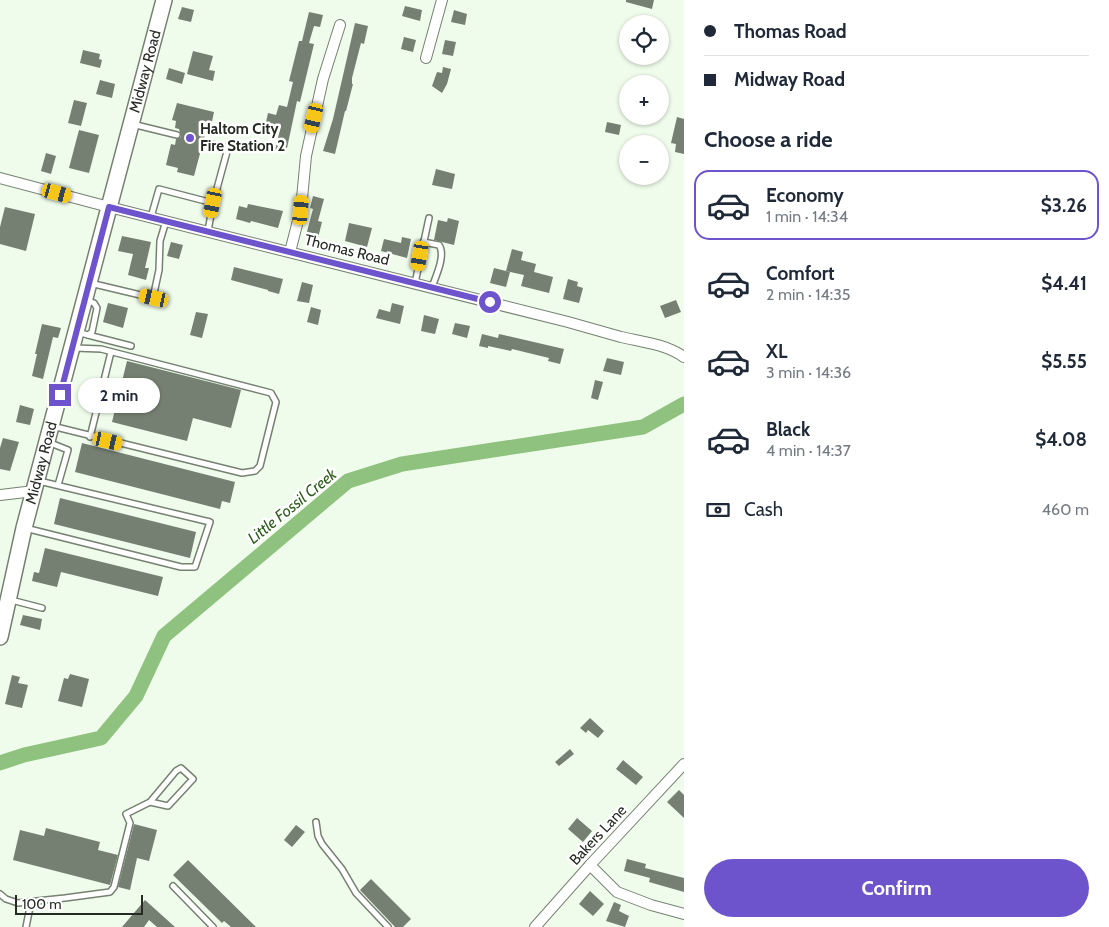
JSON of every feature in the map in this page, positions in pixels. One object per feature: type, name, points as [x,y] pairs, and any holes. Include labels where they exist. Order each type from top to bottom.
[{"type":"main road","name":"Midway Road","points":[[0,638],[24,528],[73,348],[82,334],[85,300],[89,283],[164,0]]},
{"type":"street","points":[[426,58],[442,0]]},
{"type":"street","points":[[290,252],[301,210],[306,156],[323,79],[340,25]]},
{"type":"street","name":"Thomas Road","points":[[0,178],[621,337],[652,343],[670,349],[684,357]]},
{"type":"street","points":[[0,495],[35,486]]},
{"type":"street","name":"Bakers Lane","points":[[535,927],[684,765]]},
{"type":"street","points":[[590,865],[617,892],[651,905],[684,914]]},
{"type":"lane","points":[[131,124],[177,135]]},
{"type":"lane","points":[[203,142],[228,148],[213,203],[208,231]]},
{"type":"lane","points":[[151,218],[158,189],[213,203]]},
{"type":"lane","points":[[415,283],[428,218]]},
{"type":"lane","points":[[89,283],[154,298],[159,270],[160,241],[166,221]]},
{"type":"lane","points":[[422,242],[439,245],[442,249],[442,256],[432,288]]},
{"type":"lane","points":[[82,334],[131,346]]},
{"type":"lane","points":[[51,426],[242,473],[255,471],[260,466],[276,402],[271,393],[101,349],[73,348]]},
{"type":"lane","points":[[90,437],[111,352]]},
{"type":"lane","points":[[47,442],[68,450],[58,485]]},
{"type":"lane","points":[[24,528],[181,567],[195,567],[210,522],[58,485],[35,486]]},
{"type":"lane","points":[[8,599],[42,608]]},
{"type":"lane","points":[[0,894],[6,899],[18,903],[110,892],[114,887],[130,823],[126,814],[150,802],[176,771],[181,768],[193,779],[168,806],[150,802]]},
{"type":"lane","points":[[316,822],[318,836],[322,844],[342,869],[356,893],[388,927]]},
{"type":"lane","points":[[173,886],[213,927]]},
{"type":"lane","points":[[26,927],[31,902]]},
{"type":"building","points":[[626,0],[654,0],[652,9],[626,2]]},
{"type":"building","points":[[405,6],[422,10],[420,21],[402,16]]},
{"type":"building","points":[[182,7],[194,10],[191,22],[178,19]]},
{"type":"building","points":[[454,10],[467,14],[465,25],[451,22]]},
{"type":"building","points":[[309,12],[323,15],[320,27],[314,26],[309,43],[314,44],[300,102],[297,101],[286,153],[275,150],[281,126],[266,122],[268,113],[276,115],[279,105],[287,107],[293,82],[289,81],[299,41],[302,41]]},
{"type":"building","points":[[355,23],[368,26],[364,44],[361,43],[352,78],[353,84],[335,154],[323,151],[333,119]]},
{"type":"building","points":[[404,37],[416,40],[413,52],[401,49]]},
{"type":"building","points":[[445,40],[456,42],[453,56],[442,54]]},
{"type":"building","points":[[83,50],[100,54],[99,59],[102,60],[100,68],[80,63]]},
{"type":"building","points":[[193,51],[213,56],[209,70],[215,71],[213,81],[187,74]]},
{"type":"building","points":[[443,67],[451,69],[447,84],[442,93],[432,86],[437,72],[442,73]]},
{"type":"building","points":[[169,68],[185,73],[182,84],[166,79]]},
{"type":"building","points":[[100,80],[115,84],[112,98],[96,94]]},
{"type":"building","points":[[74,100],[87,103],[81,126],[68,123]]},
{"type":"building","name":"Haltom City Fire Station 2","points":[[177,103],[214,112],[210,131],[206,130],[204,138],[199,141],[199,144],[202,146],[194,176],[177,172],[178,168],[166,165],[171,144],[175,145],[176,139],[181,136],[179,129],[175,128],[176,121],[172,120]]},
{"type":"building","points":[[677,117],[684,119],[684,154],[675,152],[676,144],[671,143]]},
{"type":"building","points":[[607,122],[621,125],[619,135],[605,132]]},
{"type":"building","points":[[79,130],[99,135],[89,173],[69,168]]},
{"type":"building","points":[[46,153],[56,156],[51,174],[41,171]]},
{"type":"building","points":[[436,169],[455,174],[452,189],[432,185]]},
{"type":"building","points":[[313,196],[324,199],[318,221],[322,222],[318,238],[306,235],[313,209],[310,208]]},
{"type":"building","points":[[248,204],[283,211],[278,228],[236,219],[239,206],[247,208]]},
{"type":"building","points":[[5,207],[35,214],[26,251],[0,244],[0,227]]},
{"type":"building","points":[[448,218],[459,221],[454,245],[434,240],[438,220],[447,222]]},
{"type":"building","points":[[349,223],[372,228],[367,247],[345,241]]},
{"type":"building","points":[[122,236],[151,242],[145,268],[149,268],[146,280],[128,275],[133,254],[118,251]]},
{"type":"building","points":[[402,237],[411,239],[407,258],[381,251],[384,239],[401,243]]},
{"type":"building","points":[[171,242],[183,245],[179,259],[167,256]]},
{"type":"building","points":[[512,249],[523,252],[521,260],[536,264],[534,272],[553,277],[549,293],[521,286],[524,275],[506,271]]},
{"type":"building","points":[[234,267],[283,279],[279,294],[231,280]]},
{"type":"building","points":[[494,268],[510,272],[506,287],[490,283]]},
{"type":"building","points":[[568,279],[578,282],[577,286],[583,288],[579,303],[563,299]]},
{"type":"building","points":[[302,282],[313,285],[309,303],[297,301]]},
{"type":"building","points":[[676,300],[681,312],[665,318],[660,306]]},
{"type":"building","points":[[108,303],[128,308],[123,328],[103,322]]},
{"type":"building","points":[[392,303],[404,306],[400,324],[376,318],[379,309],[390,312]]},
{"type":"building","points":[[311,307],[321,310],[318,325],[307,322]]},
{"type":"building","points":[[196,312],[208,314],[202,338],[190,335]]},
{"type":"building","points":[[424,315],[439,319],[435,334],[421,331]]},
{"type":"building","points":[[455,323],[470,326],[467,338],[452,334]]},
{"type":"building","points":[[42,324],[61,328],[58,338],[53,337],[43,379],[32,376]]},
{"type":"building","points":[[482,334],[498,338],[499,334],[564,349],[560,364],[548,361],[549,358],[512,349],[511,351],[479,346]]},
{"type":"building","points":[[607,358],[624,362],[621,375],[603,371]]},
{"type":"building","points":[[127,361],[241,390],[231,428],[193,418],[187,441],[112,422]]},
{"type":"building","points":[[595,380],[603,382],[598,400],[591,398]]},
{"type":"building","points":[[20,405],[34,409],[30,425],[16,422]]},
{"type":"building","points":[[3,438],[19,442],[10,471],[0,469],[0,448]]},
{"type":"building","points":[[82,443],[235,482],[230,503],[222,501],[220,509],[75,472]]},
{"type":"building","points":[[60,498],[196,532],[190,558],[54,524]]},
{"type":"building","points":[[45,548],[163,577],[158,596],[61,572],[57,587],[32,581],[34,572],[39,573]]},
{"type":"building","points":[[23,615],[42,619],[40,630],[20,625]]},
{"type":"building","points":[[70,674],[89,679],[82,707],[58,701],[64,678],[68,679]]},
{"type":"building","points":[[12,675],[20,677],[18,683],[28,685],[22,708],[5,704]]},
{"type":"building","points":[[590,718],[604,731],[598,738],[588,730],[586,733],[580,728]]},
{"type":"building","points":[[570,749],[574,754],[559,766],[555,762]]},
{"type":"building","points":[[623,760],[643,777],[636,785],[616,769]]},
{"type":"building","points":[[679,790],[684,795],[684,818],[667,802]]},
{"type":"building","points":[[577,818],[592,831],[583,842],[568,829]]},
{"type":"building","points":[[134,824],[157,830],[149,861],[137,858],[130,890],[118,887]]},
{"type":"building","points":[[296,825],[305,832],[292,847],[284,840]]},
{"type":"building","points":[[46,828],[100,842],[98,850],[118,855],[110,885],[13,860],[20,830],[44,836]]},
{"type":"building","points":[[627,859],[646,864],[645,868],[684,878],[684,892],[649,882],[650,878],[624,871]]},
{"type":"building","points":[[188,860],[256,927],[231,927],[224,921],[222,923],[173,875]]},
{"type":"building","points":[[371,879],[411,919],[403,927],[395,927],[360,890]]},
{"type":"building","points":[[590,891],[604,904],[593,916],[579,904]]},
{"type":"building","points":[[145,900],[175,927],[157,927],[149,920],[144,927],[122,927]]},
{"type":"building","points":[[614,902],[621,905],[619,911],[629,916],[625,927],[606,921]]},
{"type":"waterway","name":"Little Fossil Creek","points":[[0,763],[24,755],[101,738],[136,696],[164,636],[348,481],[402,464],[643,427],[684,404]]},
{"type":"place","name":"Haltom City Fire Station 2","points":[[190,138]]},
{"type":"route","points":[[60,395],[109,207],[490,302]]}]
